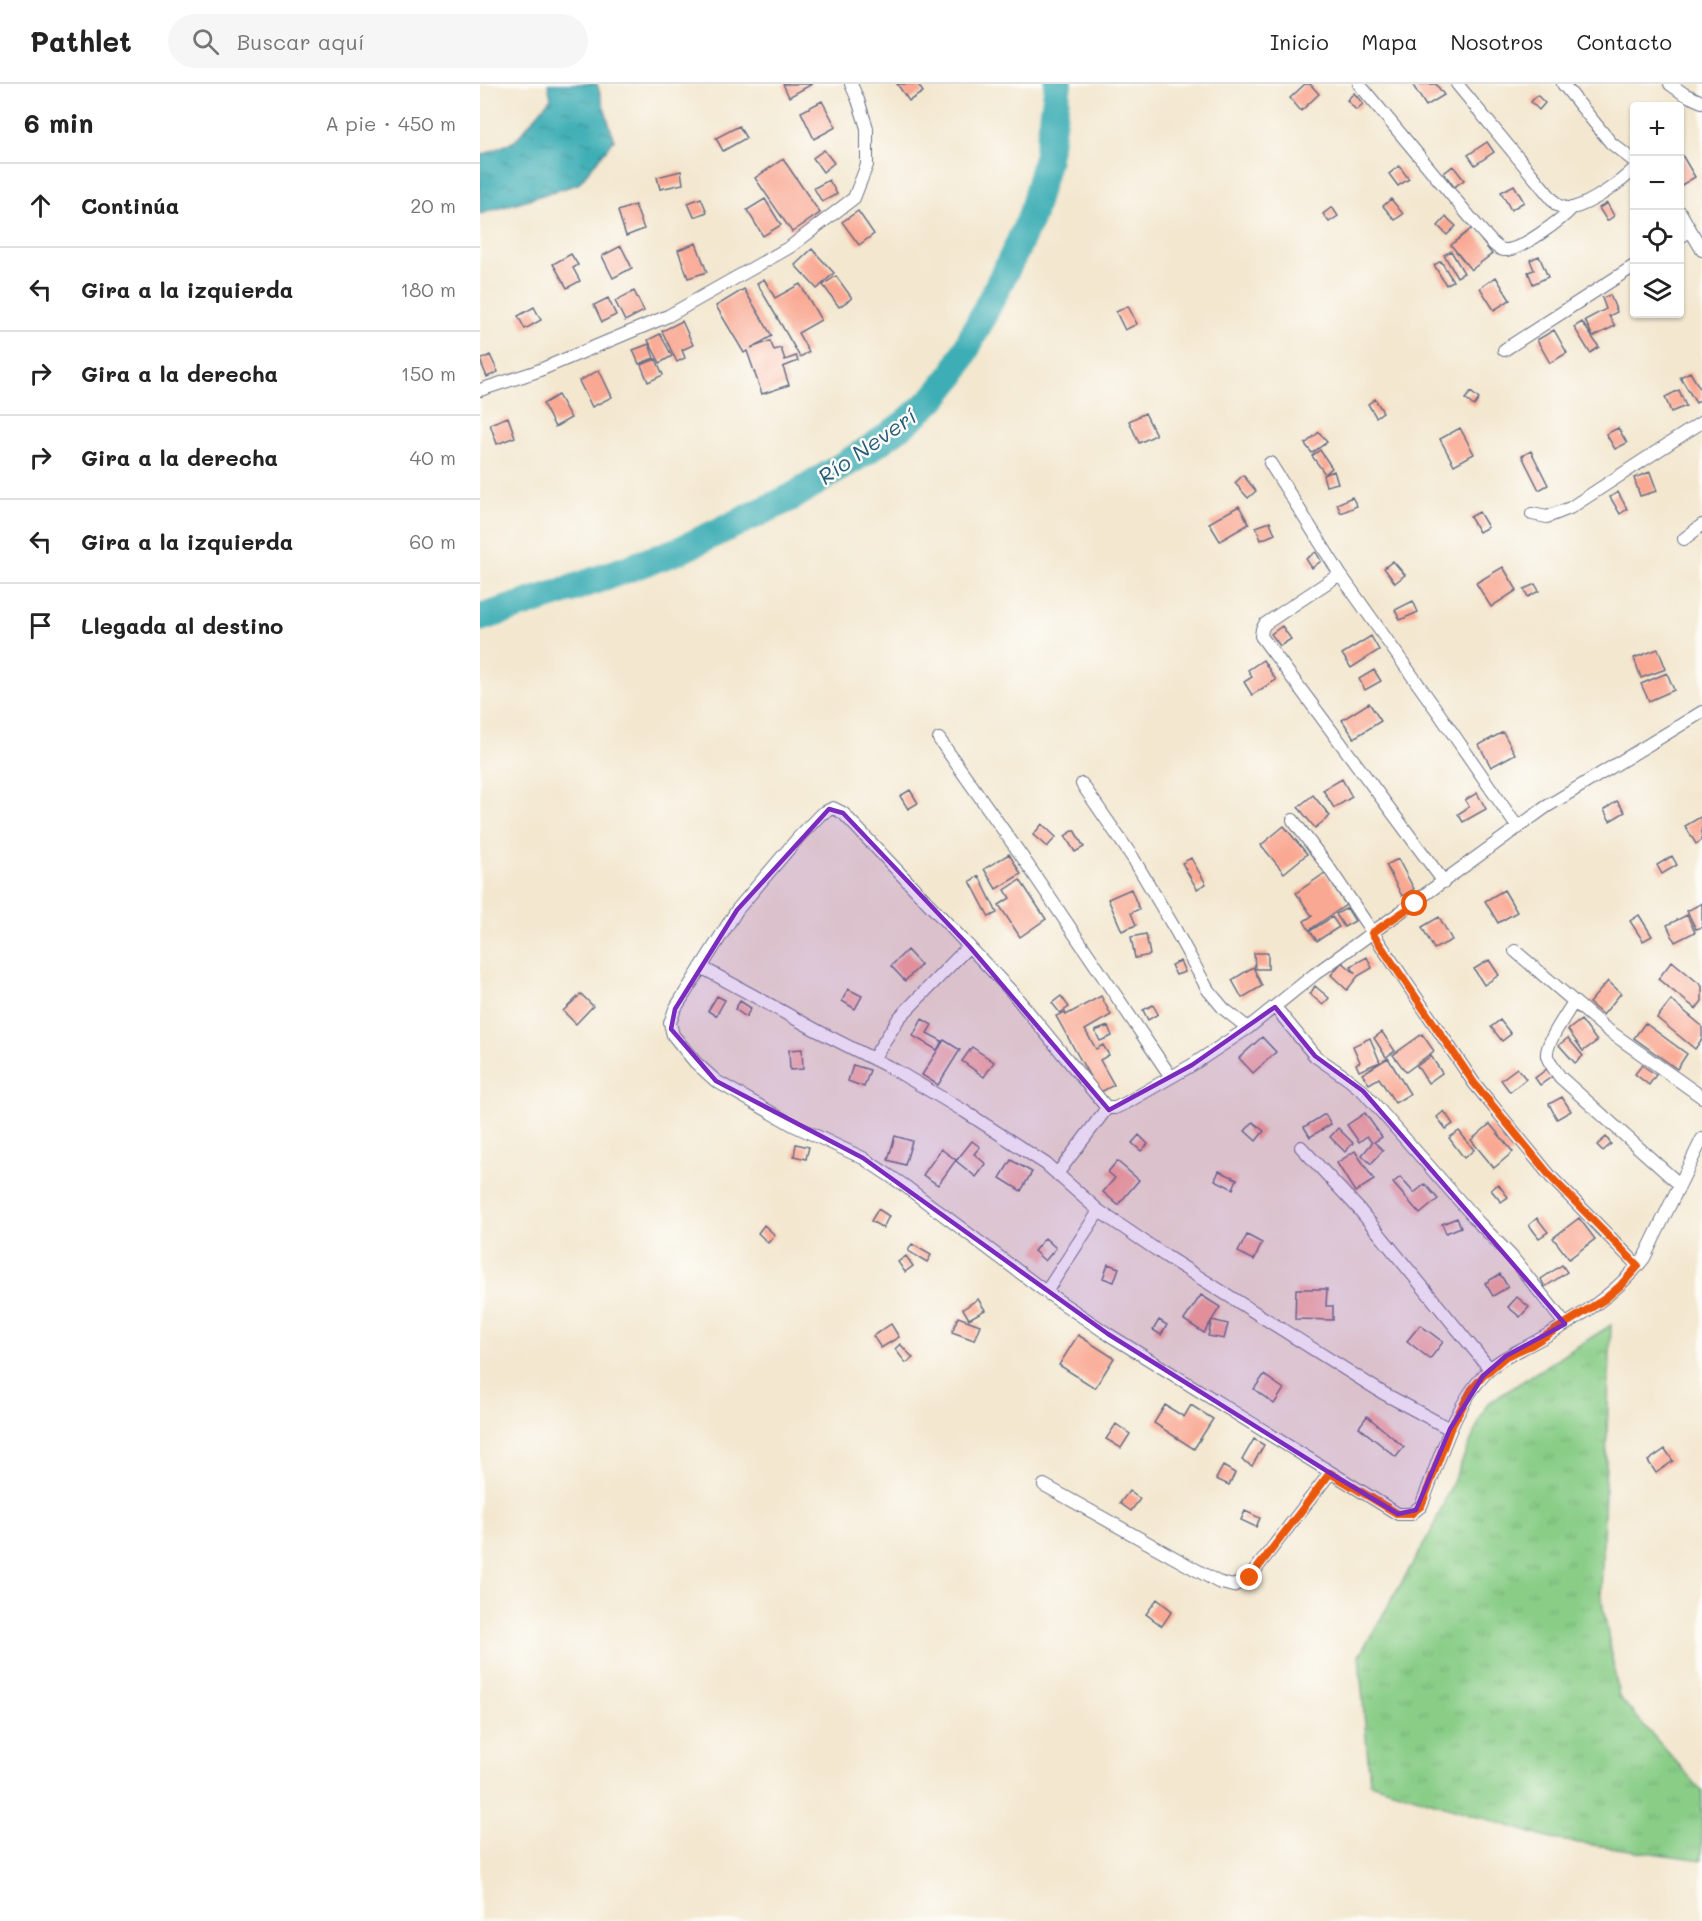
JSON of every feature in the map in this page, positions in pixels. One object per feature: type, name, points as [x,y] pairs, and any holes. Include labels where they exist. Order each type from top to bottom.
[{"type":"street","points":[[480,390],[535,372],[668,316],[790,247],[854,198],[867,165],[867,128],[851,84]]},
{"type":"street","points":[[1359,84],[1498,248],[1513,249],[1546,230],[1572,208],[1608,189],[1630,173]]},
{"type":"street","points":[[1457,84],[1554,202],[1562,207],[1572,208]]},
{"type":"street","points":[[1563,84],[1611,142],[1630,157]]},
{"type":"street","points":[[1670,84],[1702,102]]},
{"type":"street","points":[[1685,234],[1702,250]]},
{"type":"street","points":[[1504,350],[1630,269]]},
{"type":"street","points":[[1532,514],[1547,517],[1570,508],[1702,422]]},
{"type":"street","points":[[1269,463],[1340,574],[1518,828]]},
{"type":"street","points":[[1684,539],[1702,525]]},
{"type":"street","points":[[1340,574],[1266,624],[1261,636],[1444,882]]},
{"type":"street","points":[[1107,1108],[1115,1108],[1126,1103],[1248,1028],[1316,974],[1546,807],[1702,712]]},
{"type":"street","points":[[939,739],[1023,858],[1171,1077]]},
{"type":"street","points":[[1082,784],[1133,858],[1208,990],[1224,1009],[1248,1028]]},
{"type":"street","points":[[1107,1108],[1012,992],[843,813],[833,808],[821,814],[798,838],[737,910],[675,1009],[670,1023],[673,1035],[695,1062],[716,1081],[793,1125],[863,1158],[905,1186],[1046,1292],[1108,1334],[1398,1514],[1411,1514],[1421,1506],[1450,1429],[1472,1389],[1490,1369],[1506,1356],[1531,1345],[1605,1299],[1638,1266],[1702,1140]]},
{"type":"street","points":[[1293,820],[1329,868],[1474,1083],[1551,1177],[1638,1266]]},
{"type":"street","points":[[873,1059],[899,1018],[969,946]]},
{"type":"street","points":[[1515,951],[1573,1003],[1605,1028],[1702,1097]]},
{"type":"street","points":[[701,967],[873,1059],[964,1111],[1046,1164],[1099,1211],[1167,1257],[1383,1393],[1450,1429]]},
{"type":"street","points":[[1573,1003],[1549,1045],[1547,1056],[1560,1077],[1679,1184]]},
{"type":"street","points":[[1275,1007],[1315,1056],[1363,1091],[1479,1223],[1512,1257],[1565,1324]]},
{"type":"street","points":[[1057,1174],[1107,1108]]},
{"type":"street","points":[[1301,1147],[1358,1208],[1490,1369]]},
{"type":"street","points":[[1046,1292],[1099,1211]]},
{"type":"street","points":[[1044,1485],[1218,1582],[1233,1586],[1250,1578],[1330,1473]]},
{"type":"highlighted area","points":[[829,809],[843,813],[969,946],[1109,1110],[1192,1065],[1275,1007],[1315,1056],[1363,1091],[1565,1324],[1506,1356],[1483,1376],[1450,1429],[1416,1510],[1398,1514],[1330,1473],[1108,1334],[863,1158],[716,1081],[671,1029],[675,1009],[737,910]]},
{"type":"green space","points":[[1611,1325],[1601,1596],[1619,1697],[1702,1791],[1702,1860],[1551,1839],[1370,1783],[1359,1656],[1430,1534],[1487,1404]]},
{"type":"water","points":[[548,84],[597,84],[614,140],[578,184],[480,214],[480,156],[515,141],[551,98]]},
{"type":"building","points":[[783,84],[812,84],[789,97]]},
{"type":"building","points":[[897,84],[918,84],[923,92],[909,101]]},
{"type":"building","points":[[1305,84],[1310,84],[1319,94],[1301,111],[1290,98]]},
{"type":"building","points":[[1412,84],[1436,84],[1444,95],[1426,106]]},
{"type":"building","points":[[1354,93],[1363,104],[1356,110],[1347,100]]},
{"type":"building","points":[[1537,95],[1545,103],[1539,110],[1531,102]]},
{"type":"building","points":[[822,101],[836,127],[814,139],[801,112]]},
{"type":"building","points":[[739,126],[746,138],[723,151],[716,138]]},
{"type":"building","points":[[1487,142],[1494,152],[1475,165],[1468,155]]},
{"type":"building","points":[[824,150],[834,163],[823,172],[813,158]]},
{"type":"building","points":[[1684,158],[1695,177],[1684,184]]},
{"type":"building","points":[[783,159],[820,213],[792,232],[755,178]]},
{"type":"building","points":[[1399,166],[1409,179],[1398,186],[1389,174]]},
{"type":"building","points":[[1453,166],[1464,180],[1454,187],[1444,173]]},
{"type":"building","points":[[681,171],[683,184],[660,189],[657,177]]},
{"type":"building","points":[[829,180],[837,194],[822,202],[814,188]]},
{"type":"building","points":[[1514,185],[1524,202],[1511,210],[1501,192]]},
{"type":"building","points":[[701,198],[707,212],[694,217],[688,203]]},
{"type":"building","points":[[765,199],[781,225],[763,236],[747,210]]},
{"type":"building","points":[[1391,199],[1403,214],[1395,220],[1383,206]]},
{"type":"building","points":[[1607,203],[1614,216],[1607,221],[1599,208]]},
{"type":"building","points":[[635,205],[644,229],[626,236],[618,211]]},
{"type":"building","points":[[1332,207],[1338,216],[1329,222],[1323,214]]},
{"type":"building","points":[[858,211],[874,234],[859,245],[842,222]]},
{"type":"building","points":[[1446,217],[1456,226],[1447,235],[1438,226]]},
{"type":"building","points":[[1472,228],[1492,254],[1471,270],[1451,245]]},
{"type":"building","points":[[696,243],[707,272],[688,278],[678,250]]},
{"type":"building","points":[[621,246],[632,268],[613,278],[602,256]]},
{"type":"building","points":[[812,249],[834,273],[817,289],[795,265]]},
{"type":"building","points":[[1451,251],[1464,273],[1457,277],[1444,255]]},
{"type":"building","points":[[571,254],[578,265],[573,268],[580,281],[567,288],[553,264]]},
{"type":"building","points":[[1539,256],[1548,277],[1533,284],[1528,272],[1534,270],[1530,260]]},
{"type":"building","points":[[1441,261],[1453,281],[1446,285],[1434,265]]},
{"type":"building","points":[[836,276],[852,298],[839,307],[823,285]]},
{"type":"building","points":[[1496,277],[1510,300],[1494,310],[1480,288]]},
{"type":"building","points":[[764,279],[775,298],[800,284],[821,320],[798,333],[809,352],[800,357],[757,283]]},
{"type":"building","points":[[744,289],[772,336],[751,348],[770,341],[774,350],[781,348],[785,360],[796,356],[798,361],[783,367],[789,385],[762,394],[747,351],[744,353],[716,306]]},
{"type":"building","points":[[634,291],[644,311],[625,321],[615,301]]},
{"type":"building","points":[[1610,295],[1617,312],[1609,316],[1615,326],[1593,337],[1585,320],[1606,309],[1602,298]]},
{"type":"building","points":[[608,298],[616,315],[602,322],[594,305]]},
{"type":"building","points":[[1128,306],[1137,324],[1125,330],[1116,312]]},
{"type":"building","points":[[534,307],[541,320],[525,329],[518,316]]},
{"type":"building","points":[[682,321],[693,345],[682,350],[685,358],[677,362],[662,331]]},
{"type":"building","points":[[1582,322],[1599,347],[1590,353],[1574,327]]},
{"type":"building","points":[[1554,330],[1567,353],[1550,363],[1537,340]]},
{"type":"building","points":[[660,334],[672,356],[660,363],[648,340]]},
{"type":"building","points":[[649,344],[654,358],[639,364],[633,350]]},
{"type":"building","points":[[490,355],[498,372],[487,377],[480,360]]},
{"type":"building","points":[[656,359],[663,375],[648,382],[641,365]]},
{"type":"building","points":[[599,370],[612,397],[592,407],[579,381]]},
{"type":"building","points":[[1690,372],[1702,392],[1702,400],[1696,403],[1680,377]]},
{"type":"building","points":[[1679,390],[1686,406],[1671,412],[1665,397]]},
{"type":"building","points":[[1471,392],[1479,399],[1474,406],[1465,399]]},
{"type":"building","points":[[558,395],[571,418],[555,427],[543,404]]},
{"type":"building","points":[[1375,399],[1383,412],[1376,417],[1368,404]]},
{"type":"building","points":[[1145,413],[1156,435],[1139,443],[1129,421]]},
{"type":"building","points":[[508,417],[515,437],[497,444],[490,424]]},
{"type":"building","points":[[1460,428],[1474,454],[1454,465],[1440,439]]},
{"type":"building","points":[[1618,428],[1627,443],[1615,449],[1606,434]]},
{"type":"building","points":[[1319,432],[1327,442],[1312,453],[1305,444]]},
{"type":"building","points":[[1320,450],[1332,468],[1325,474],[1312,456]]},
{"type":"building","points":[[1531,451],[1548,485],[1539,490],[1522,456]]},
{"type":"building","points":[[1334,471],[1338,483],[1326,486],[1323,475]]},
{"type":"building","points":[[1650,472],[1657,491],[1640,496],[1634,478]]},
{"type":"building","points":[[1243,475],[1256,491],[1248,498],[1235,483]]},
{"type":"building","points":[[1618,492],[1627,509],[1620,514],[1610,497]]},
{"type":"building","points":[[1352,497],[1357,506],[1341,513],[1337,504]]},
{"type":"building","points":[[1239,506],[1249,524],[1220,541],[1209,523]]},
{"type":"building","points":[[1479,512],[1488,527],[1479,532],[1470,517]]},
{"type":"building","points":[[1270,522],[1275,534],[1261,540],[1256,527]]},
{"type":"building","points":[[1316,552],[1321,561],[1312,568],[1306,559]]},
{"type":"building","points":[[1393,561],[1405,575],[1395,583],[1384,568]]},
{"type":"building","points":[[1503,567],[1517,590],[1491,607],[1476,583]]},
{"type":"building","points":[[1535,584],[1539,591],[1528,597],[1524,589]]},
{"type":"building","points":[[1413,601],[1418,612],[1400,620],[1395,610]]},
{"type":"building","points":[[1282,626],[1291,639],[1280,646],[1271,634]]},
{"type":"building","points":[[1371,636],[1379,650],[1351,668],[1342,654]]},
{"type":"building","points":[[1658,649],[1666,669],[1641,678],[1634,658]]},
{"type":"building","points":[[1263,660],[1276,680],[1252,695],[1244,682],[1252,677],[1248,670]]},
{"type":"building","points":[[1374,670],[1381,681],[1365,690],[1359,679]]},
{"type":"building","points":[[1667,673],[1674,690],[1649,701],[1641,684]]},
{"type":"building","points":[[1369,703],[1381,721],[1354,738],[1342,720]]},
{"type":"building","points":[[1503,732],[1515,754],[1491,767],[1479,745]]},
{"type":"building","points":[[1342,779],[1352,797],[1334,808],[1323,790]]},
{"type":"building","points":[[910,790],[918,803],[908,809],[900,796]]},
{"type":"building","points":[[1477,793],[1486,809],[1463,822],[1458,814],[1469,807],[1465,800]]},
{"type":"building","points":[[1313,795],[1330,816],[1315,828],[1298,807]]},
{"type":"building","points":[[1617,801],[1625,812],[1610,821],[1604,810]]},
{"type":"building","points":[[1702,816],[1702,840],[1696,844],[1685,826]]},
{"type":"building","points":[[1042,824],[1056,837],[1047,847],[1033,835]]},
{"type":"building","points":[[1284,826],[1307,854],[1284,873],[1261,845]]},
{"type":"building","points":[[1074,830],[1084,847],[1075,852],[1065,836]]},
{"type":"building","points":[[1009,854],[1021,874],[996,889],[984,869]]},
{"type":"building","points":[[1672,856],[1677,865],[1662,874],[1657,865]]},
{"type":"building","points":[[1191,858],[1206,884],[1197,889],[1182,863]]},
{"type":"building","points":[[1398,859],[1414,889],[1402,896],[1386,865]]},
{"type":"building","points":[[1325,873],[1346,905],[1309,930],[1304,921],[1312,916],[1296,893]]},
{"type":"building","points":[[979,876],[997,913],[989,917],[970,881]]},
{"type":"building","points":[[1020,880],[1046,919],[1020,937],[999,905],[1010,898],[1005,890]]},
{"type":"building","points":[[1131,889],[1139,909],[1131,913],[1136,925],[1122,931],[1108,899]]},
{"type":"building","points":[[1504,890],[1517,912],[1498,923],[1485,901]]},
{"type":"building","points":[[1702,903],[1702,927],[1696,929],[1687,911]]},
{"type":"building","points":[[1347,908],[1355,921],[1344,927],[1336,914]]},
{"type":"building","points":[[1639,915],[1652,936],[1643,941],[1630,921]]},
{"type":"building","points":[[1687,915],[1695,932],[1675,942],[1667,925]]},
{"type":"building","points":[[1332,917],[1339,927],[1317,941],[1310,931]]},
{"type":"building","points":[[1439,917],[1452,940],[1434,949],[1422,927]]},
{"type":"building","points":[[1146,934],[1150,955],[1135,958],[1131,937]]},
{"type":"building","points":[[907,950],[921,965],[905,981],[891,966]]},
{"type":"building","points":[[1254,953],[1268,953],[1268,969],[1255,969]]},
{"type":"building","points":[[1367,957],[1372,968],[1358,976],[1347,990],[1331,975],[1342,962],[1355,973],[1351,966]]},
{"type":"building","points":[[1489,960],[1499,975],[1484,985],[1474,969]]},
{"type":"building","points":[[1180,961],[1185,972],[1176,975],[1171,965]]},
{"type":"building","points":[[1672,961],[1702,986],[1702,1001],[1696,1009],[1658,979]]},
{"type":"building","points":[[1253,967],[1262,986],[1242,998],[1232,980]]},
{"type":"building","points":[[1608,981],[1621,993],[1603,1015],[1589,1003]]},
{"type":"building","points":[[1315,986],[1329,998],[1323,1005],[1310,994]]},
{"type":"building","points":[[848,989],[862,996],[855,1009],[842,1001]]},
{"type":"building","points":[[581,994],[593,1006],[576,1024],[563,1011]]},
{"type":"building","points":[[717,996],[725,1000],[716,1016],[708,1011]]},
{"type":"building","points":[[1061,996],[1069,1007],[1060,1013],[1052,1003]]},
{"type":"building","points":[[1101,996],[1111,1015],[1085,1030],[1096,1049],[1103,1045],[1109,1055],[1100,1060],[1114,1085],[1099,1093],[1056,1016],[1065,1012],[1066,1015]]},
{"type":"building","points":[[1671,1000],[1702,1026],[1702,1039],[1695,1049],[1657,1018]]},
{"type":"building","points":[[740,1001],[751,1008],[746,1017],[735,1009]]},
{"type":"building","points":[[1153,1005],[1158,1014],[1148,1020],[1143,1010]]},
{"type":"building","points":[[922,1019],[932,1025],[927,1033],[942,1041],[937,1050],[913,1036]]},
{"type":"building","points":[[1500,1020],[1511,1034],[1502,1041],[1491,1027]]},
{"type":"building","points":[[1581,1020],[1597,1041],[1583,1051],[1568,1030]]},
{"type":"building","points":[[1645,1023],[1687,1054],[1677,1069],[1634,1038]]},
{"type":"building","points":[[1108,1026],[1112,1036],[1100,1041],[1095,1031]]},
{"type":"building","points":[[1382,1032],[1395,1051],[1386,1057],[1374,1038]]},
{"type":"building","points":[[1422,1034],[1434,1051],[1406,1072],[1393,1055]]},
{"type":"building","points":[[1262,1037],[1276,1052],[1253,1073],[1239,1058]]},
{"type":"building","points":[[1370,1038],[1380,1062],[1359,1071],[1356,1064],[1360,1062],[1353,1046]]},
{"type":"building","points":[[1568,1038],[1583,1056],[1575,1063],[1559,1045]]},
{"type":"building","points":[[944,1040],[960,1050],[938,1085],[922,1075]]},
{"type":"building","points":[[972,1047],[994,1062],[984,1077],[962,1061]]},
{"type":"building","points":[[802,1049],[803,1069],[790,1070],[789,1050]]},
{"type":"building","points":[[1431,1056],[1442,1073],[1428,1083],[1417,1066]]},
{"type":"building","points":[[1388,1058],[1410,1094],[1395,1103],[1379,1078],[1369,1084],[1362,1074]]},
{"type":"building","points":[[853,1065],[870,1070],[864,1087],[848,1081]]},
{"type":"building","points":[[1642,1065],[1656,1075],[1649,1085],[1635,1074]]},
{"type":"building","points":[[1517,1068],[1526,1079],[1510,1092],[1501,1080]]},
{"type":"building","points":[[1547,1069],[1553,1076],[1540,1085],[1535,1078]]},
{"type":"building","points":[[1562,1097],[1571,1111],[1557,1119],[1549,1104]]},
{"type":"building","points":[[1444,1111],[1453,1124],[1446,1129],[1437,1117]]},
{"type":"building","points":[[1365,1113],[1382,1137],[1374,1142],[1383,1150],[1371,1164],[1362,1155],[1372,1143],[1367,1136],[1359,1142],[1347,1125]]},
{"type":"building","points":[[1325,1114],[1331,1124],[1310,1137],[1304,1127]]},
{"type":"building","points":[[1253,1122],[1264,1131],[1256,1141],[1245,1131]]},
{"type":"building","points":[[1490,1124],[1513,1152],[1494,1168],[1471,1140]]},
{"type":"building","points":[[1338,1128],[1353,1143],[1345,1152],[1330,1137]]},
{"type":"building","points":[[1459,1131],[1474,1150],[1464,1158],[1449,1138]]},
{"type":"building","points":[[1139,1135],[1148,1144],[1141,1151],[1132,1143]]},
{"type":"building","points":[[895,1136],[912,1141],[905,1165],[888,1160]]},
{"type":"building","points":[[1606,1137],[1611,1144],[1603,1151],[1597,1145]]},
{"type":"building","points":[[972,1141],[980,1147],[974,1154],[986,1164],[976,1177],[956,1161]]},
{"type":"building","points":[[796,1144],[809,1147],[806,1159],[794,1156]]},
{"type":"building","points":[[941,1149],[956,1160],[938,1185],[923,1175]]},
{"type":"building","points":[[1355,1151],[1374,1180],[1355,1192],[1337,1163]]},
{"type":"building","points":[[1011,1160],[1032,1172],[1021,1191],[1000,1178]]},
{"type":"building","points":[[1117,1161],[1139,1180],[1118,1205],[1103,1192],[1115,1178],[1108,1172]]},
{"type":"building","points":[[1219,1171],[1237,1179],[1233,1189],[1215,1180]]},
{"type":"building","points":[[1400,1177],[1414,1193],[1425,1184],[1438,1199],[1420,1214],[1393,1183]]},
{"type":"building","points":[[1498,1184],[1508,1197],[1501,1202],[1491,1190]]},
{"type":"building","points":[[878,1209],[889,1216],[883,1228],[871,1221]]},
{"type":"building","points":[[1457,1218],[1461,1227],[1446,1233],[1442,1224]]},
{"type":"building","points":[[1537,1218],[1548,1232],[1539,1238],[1529,1225]]},
{"type":"building","points":[[1579,1218],[1595,1239],[1569,1259],[1553,1238]]},
{"type":"building","points":[[764,1225],[775,1235],[768,1243],[758,1233]]},
{"type":"building","points":[[1247,1235],[1262,1243],[1254,1260],[1238,1252]]},
{"type":"building","points":[[1045,1238],[1056,1248],[1045,1261],[1034,1251]]},
{"type":"building","points":[[912,1244],[931,1255],[927,1262],[908,1251]]},
{"type":"building","points":[[906,1256],[913,1266],[905,1272],[898,1262]]},
{"type":"building","points":[[1108,1264],[1119,1268],[1114,1282],[1103,1278]]},
{"type":"building","points":[[1562,1265],[1567,1272],[1545,1287],[1541,1279]]},
{"type":"building","points":[[1500,1274],[1508,1287],[1493,1296],[1485,1283]]},
{"type":"building","points":[[1296,1289],[1327,1289],[1326,1306],[1333,1306],[1333,1320],[1295,1319]]},
{"type":"building","points":[[1201,1295],[1220,1307],[1204,1333],[1184,1320]]},
{"type":"building","points":[[1517,1297],[1529,1307],[1520,1317],[1508,1307]]},
{"type":"building","points":[[978,1299],[985,1310],[969,1319],[963,1309]]},
{"type":"building","points":[[958,1317],[980,1325],[974,1340],[952,1332]]},
{"type":"building","points":[[1159,1320],[1167,1325],[1161,1335],[1153,1330]]},
{"type":"building","points":[[1212,1320],[1228,1324],[1224,1339],[1208,1336]]},
{"type":"building","points":[[891,1324],[899,1337],[881,1348],[873,1336]]},
{"type":"building","points":[[1420,1325],[1443,1342],[1430,1359],[1407,1341]]},
{"type":"building","points":[[1078,1335],[1114,1358],[1095,1388],[1059,1365]]},
{"type":"building","points":[[900,1344],[913,1358],[906,1363],[895,1349]]},
{"type":"building","points":[[1264,1375],[1284,1389],[1274,1404],[1254,1389]]},
{"type":"building","points":[[1165,1405],[1184,1417],[1191,1405],[1213,1419],[1194,1449],[1154,1423]]},
{"type":"building","points":[[1367,1416],[1404,1447],[1396,1457],[1359,1427]]},
{"type":"building","points":[[1116,1424],[1130,1434],[1121,1448],[1106,1439]]},
{"type":"building","points":[[1254,1439],[1264,1445],[1252,1466],[1242,1460]]},
{"type":"building","points":[[1665,1449],[1673,1461],[1656,1473],[1648,1461]]},
{"type":"building","points":[[1223,1466],[1235,1473],[1229,1485],[1216,1479]]},
{"type":"building","points":[[1129,1491],[1140,1499],[1131,1511],[1120,1503]]},
{"type":"building","points":[[1245,1511],[1260,1518],[1256,1527],[1241,1520]]},
{"type":"building","points":[[1157,1599],[1172,1611],[1162,1626],[1146,1614]]},
{"type":"waterway","name":"Río Neverí","points":[[480,618],[568,590],[680,550],[792,497],[868,450],[904,424],[934,398],[954,373],[1031,217],[1047,158],[1058,84]]},
{"type":"route","points":[[1250,1578],[1330,1473],[1398,1514],[1411,1514],[1421,1506],[1450,1429],[1472,1389],[1483,1376],[1506,1356],[1531,1345],[1605,1299],[1638,1266],[1551,1177],[1474,1083],[1372,933],[1415,904]]}]
